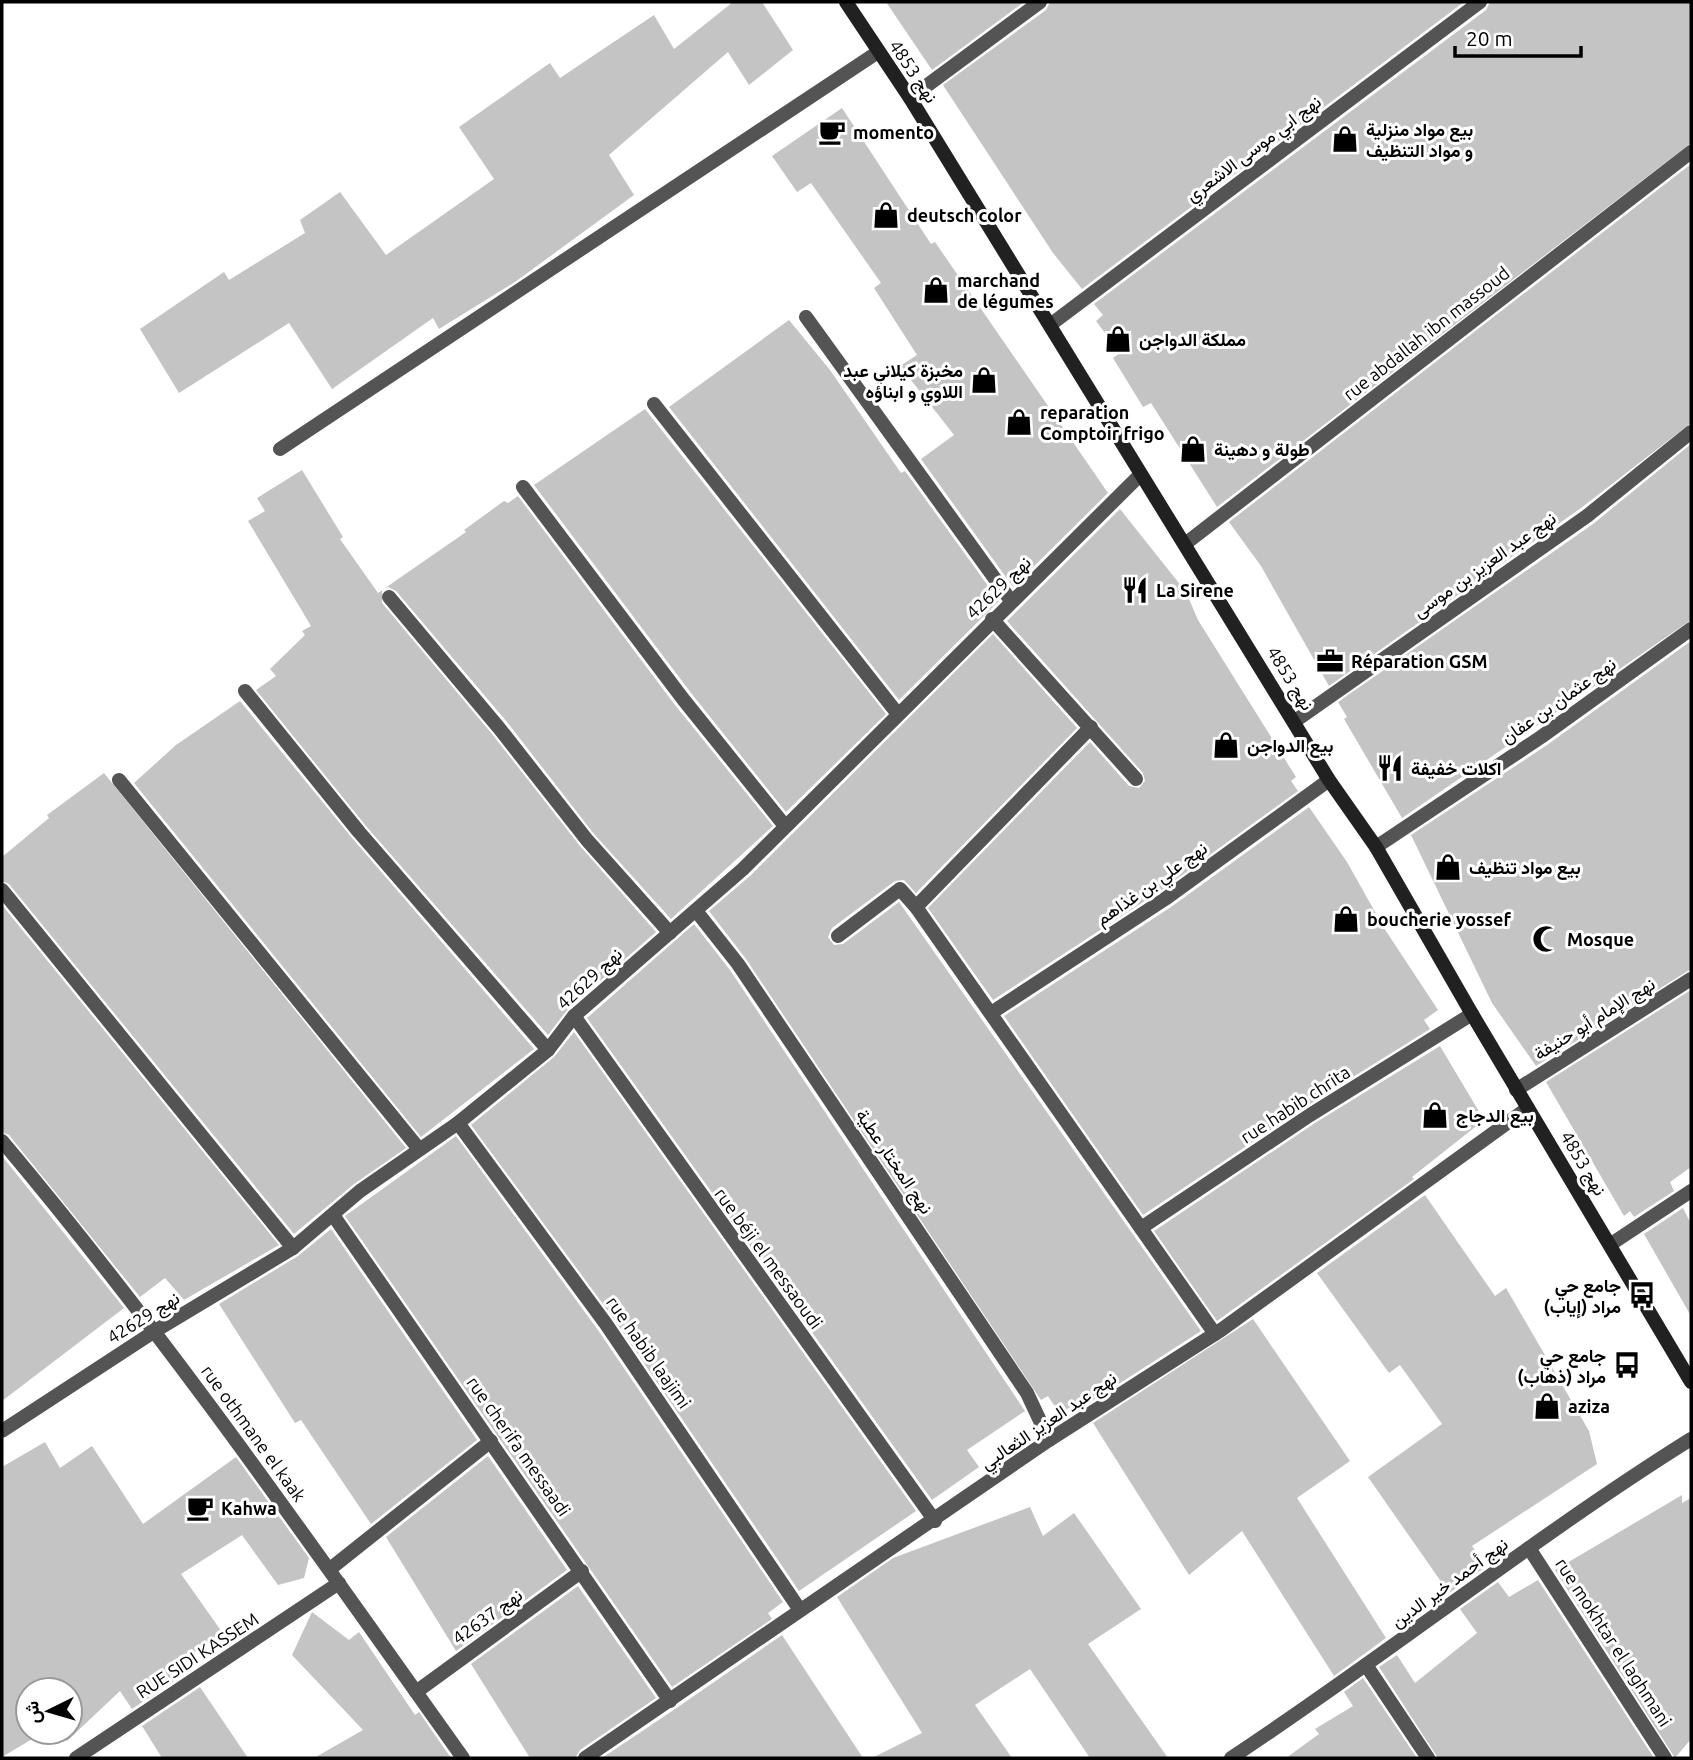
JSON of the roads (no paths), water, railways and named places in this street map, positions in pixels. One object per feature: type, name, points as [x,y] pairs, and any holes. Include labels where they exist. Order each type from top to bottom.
[{"type":"street","name":"نهج 4853","points":[[846,2],[910,98],[1329,780],[1376,847],[1516,1090],[1611,1244],[1691,1382]]},
{"type":"street","points":[[910,98],[1040,2]]},
{"type":"street","name":"نهج ابي موسى الاشعري","points":[[1050,325],[1480,2]]},
{"type":"street","points":[[280,449],[878,52]]},
{"type":"street","name":"rue abdallah ibn massoud","points":[[1185,544],[1691,152]]},
{"type":"street","points":[[806,317],[1011,601]]},
{"type":"street","points":[[654,404],[897,713]]},
{"type":"street","name":"نهج عبد العزيز بن موسى","points":[[1295,721],[1587,516],[1691,432]]},
{"type":"street","name":"نهج 42629","points":[[2,1431],[155,1331],[293,1248],[419,1149],[458,1123],[548,1050],[574,1016],[697,912],[1140,475]]},
{"type":"street","points":[[523,487],[683,699],[785,826]]},
{"type":"street","points":[[389,597],[499,728],[587,840],[670,933]]},
{"type":"street","points":[[992,619],[1136,779]]},
{"type":"street","name":"نهج عثمان بن عفان","points":[[1376,847],[1541,737],[1691,629]]},
{"type":"street","points":[[245,691],[359,832],[548,1050]]},
{"type":"street","points":[[916,907],[1091,727]]},
{"type":"street","points":[[119,780],[419,1149]]},
{"type":"street","name":"نهج علي بن غذاهم","points":[[991,1013],[1164,899],[1329,780]]},
{"type":"street","points":[[838,936],[900,889],[916,907],[991,1013],[1214,1334]]},
{"type":"street","points":[[2,890],[293,1248]]},
{"type":"street","name":"نهج المختار عطية","points":[[697,912],[746,975],[1027,1393],[1049,1440]]},
{"type":"street","name":"نهج الإمام أبو حنيفة","points":[[1516,1090],[1691,979]]},
{"type":"street","name":"rue habib chrita","points":[[1141,1228],[1310,1115],[1472,1014]]},
{"type":"street","name":"rue béji el messaoudi","points":[[574,1016],[935,1521]]},
{"type":"street","name":"نهج عبد العزيز الثعالبي","points":[[585,1758],[935,1521],[1049,1440],[1214,1334],[1528,1108]]},
{"type":"street","name":"rue habib laajimi","points":[[458,1123],[613,1335],[800,1610]]},
{"type":"street","name":"rue othmane el kaak","points":[[2,1141],[155,1331],[330,1569],[463,1758]]},
{"type":"street","points":[[1611,1244],[1691,1191]]},
{"type":"street","name":"rue cherifa messaadi","points":[[333,1215],[670,1701]]},
{"type":"street","name":"نهج أحمد خير الدين","points":[[1231,1758],[1366,1665],[1595,1499],[1691,1440]]},
{"type":"street","points":[[330,1569],[491,1441]]},
{"type":"street","name":"rue mokhtar el laghmani","points":[[1530,1548],[1665,1758]]},
{"type":"street","name":"نهج 42637","points":[[416,1692],[582,1571]]},
{"type":"street","name":"RUE SIDI KASSEM","points":[[76,1758],[339,1583]]},
{"type":"street","points":[[1366,1665],[1428,1758]]},
{"type":"place","name":"momento","points":[[832,132]]},
{"type":"place","name":"بيع مواد منزلية و مواد التنظيف","points":[[1345,139]]},
{"type":"place","name":"deutsch color","points":[[886,215]]},
{"type":"place","name":"marchand de légumes","points":[[936,290]]},
{"type":"place","name":"مملكة الدواجن","points":[[1118,339]]},
{"type":"place","name":"مخبزة كيلاني عبد اللاوي و ابناؤه","points":[[984,380]]},
{"type":"place","name":"reparation Comptoir frigo","points":[[1019,422]]},
{"type":"place","name":"طولة و دهينة","points":[[1193,449]]},
{"type":"place","name":"La Sirene","points":[[1135,590]]},
{"type":"place","name":"Réparation GSM","points":[[1330,661]]},
{"type":"place","name":"بيع الدواجن","points":[[1226,745]]},
{"type":"place","name":"اكلات خفيفة","points":[[1390,768]]},
{"type":"place","name":"بيع مواد تنظيف","points":[[1448,867]]},
{"type":"place","name":"boucherie yossef","points":[[1346,919]]},
{"type":"place","name":"Mosque","points":[[1546,939]]},
{"type":"place","name":"بيع الدجاج","points":[[1435,1115]]},
{"type":"place","name":"جامع حي مراد (إياب)","points":[[1642,1295]]},
{"type":"place","name":"جامع حي مراد (ذهاب)","points":[[1627,1365]]},
{"type":"place","name":"aziza","points":[[1547,1406]]},
{"type":"place","name":"Kahwa","points":[[200,1508]]}]
